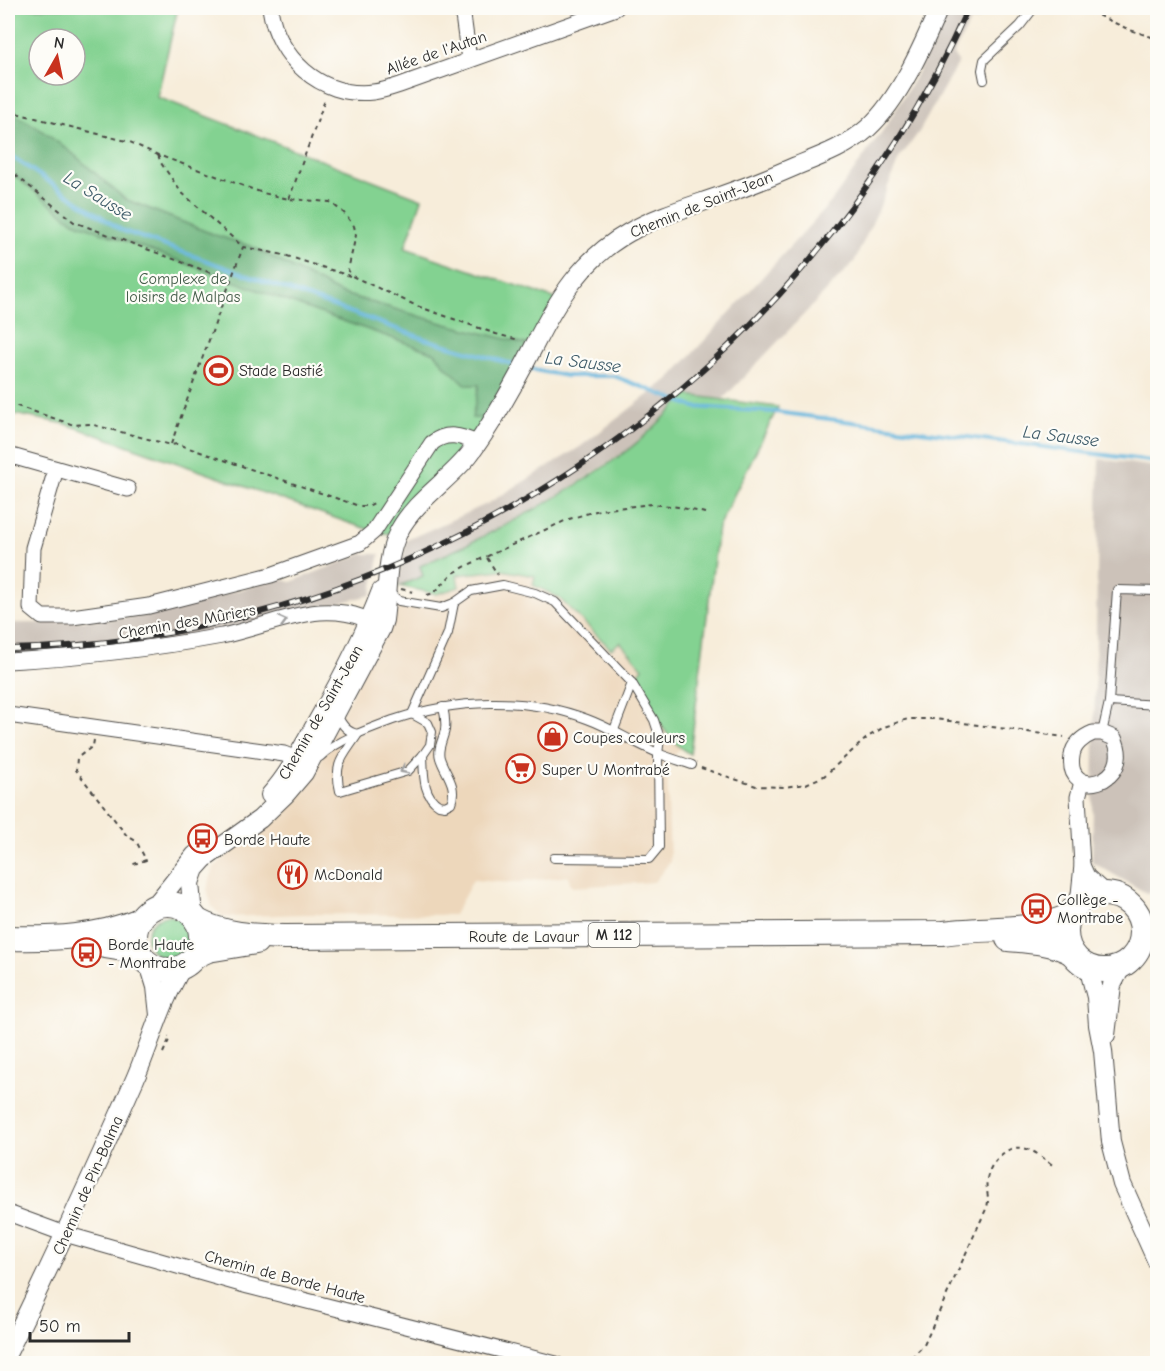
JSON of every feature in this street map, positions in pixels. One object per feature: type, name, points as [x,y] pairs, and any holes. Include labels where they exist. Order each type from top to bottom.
[{"type":"main road","points":[[1107,894],[1124,900],[1147,916],[1139,952],[1103,970],[1078,959],[1066,934],[1072,908],[1087,898],[1107,894]]},
{"type":"main road","points":[[8,938],[64,938],[129,950],[166,970],[189,961],[201,938],[194,917],[181,907],[167,904],[107,930],[64,938]]},
{"type":"main road","name":"Route de Lavaur","points":[[943,933],[1032,921],[1060,920],[1072,908]]},
{"type":"main road","points":[[146,960],[136,942],[135,934],[147,914]]},
{"type":"main road","name":"Route de Lavaur","points":[[194,917],[208,926],[224,931],[285,937],[943,933],[1040,942],[1062,947],[1078,959]]},
{"type":"main road","name":"Route de Lavaur","points":[[189,961],[208,950],[285,937]]},
{"type":"street","name":"Allée de l'Autan","points":[[270,8],[273,28],[290,57],[315,79],[330,86],[352,91],[372,92],[400,86],[616,8]]},
{"type":"street","points":[[462,8],[469,60]]},
{"type":"street","name":"Chemin de Saint-Jean","points":[[194,917],[190,883],[195,869],[204,859],[260,819],[286,794],[333,706],[381,629],[394,541],[403,524],[414,510],[455,471],[477,444],[519,374],[528,349],[570,283],[591,259],[628,232],[650,221],[750,185],[820,156],[847,143],[870,126],[888,105],[910,68],[939,8]]},
{"type":"street","points":[[56,469],[33,548],[31,608],[42,617],[72,617],[149,606],[271,574],[360,543],[374,531],[432,443],[454,435],[477,444]]},
{"type":"street","points":[[8,455],[128,489]]},
{"type":"street","name":"Chemin des Mûriers","points":[[8,662],[107,654],[171,645],[226,635],[321,612],[340,613],[365,619],[385,600]]},
{"type":"street","points":[[8,715],[284,754],[300,766]]},
{"type":"street","points":[[1102,733],[1114,738],[1118,746],[1119,754],[1115,769],[1104,782],[1092,784],[1082,782],[1074,774],[1072,755],[1077,744],[1086,735],[1102,733]]},
{"type":"street","points":[[265,752],[279,762],[283,778]]},
{"type":"street","name":"Chemin de Saint-Jean","points":[[147,914],[200,850],[252,813],[283,778],[300,766]]},
{"type":"street","points":[[1072,908],[1082,865],[1078,797],[1082,782]]},
{"type":"street","points":[[1082,865],[1087,876],[1107,894]]},
{"type":"street","points":[[1103,1051],[1112,985],[1139,952]]},
{"type":"street","points":[[1078,959],[1089,974],[1095,997],[1112,1142],[1122,1184],[1158,1264]]},
{"type":"street","name":"Chemin de Pin-Balma","points":[[146,960],[156,987],[159,1014]]},
{"type":"street","name":"Chemin de Pin-Balma","points":[[8,1352],[65,1234],[141,1064],[159,1014],[189,961]]},
{"type":"street","name":"Chemin de Borde Haute","points":[[8,1213],[65,1234],[248,1286],[556,1364]]},
{"type":"street","points":[[1143,1233],[1158,1254]]},
{"type":"lane","points":[[984,80],[982,70],[984,60],[1020,26],[1034,8]]},
{"type":"lane","points":[[385,600],[441,608],[454,603],[471,591],[503,585],[535,593],[555,602],[632,683],[654,720],[660,738],[658,754],[659,847],[649,859],[554,858]]},
{"type":"lane","points":[[1102,733],[1109,702],[1117,590],[1158,591]]},
{"type":"lane","points":[[412,714],[448,633],[454,603]]},
{"type":"lane","points":[[614,730],[632,683]]},
{"type":"lane","points":[[1109,702],[1158,705]]},
{"type":"lane","points":[[300,766],[358,734],[412,714],[443,707],[488,704],[518,704],[586,718],[658,754],[693,765]]},
{"type":"lane","points":[[333,706],[342,725],[358,734]]},
{"type":"lane","points":[[423,755],[424,780],[429,795],[439,805],[451,802],[454,795],[452,782],[439,757],[445,731],[443,707]]},
{"type":"lane","points":[[358,734],[337,766],[336,776],[340,791],[408,771],[423,755],[430,745],[432,732],[428,723],[412,714]]},
{"type":"path","points":[[1082,8],[1130,30],[1158,39]]},
{"type":"path","points":[[290,199],[330,86]]},
{"type":"path","points":[[8,111],[130,142],[158,155],[263,193],[290,199],[330,202],[344,213],[354,226],[356,235],[348,270],[352,276]]},
{"type":"path","points":[[158,155],[181,192],[243,246],[284,255],[352,276],[417,306],[528,349]]},
{"type":"path","points":[[8,169],[74,222],[230,280]]},
{"type":"path","points":[[171,444],[243,246]]},
{"type":"path","points":[[8,403],[74,425],[90,424],[177,444],[359,506],[368,506],[376,502]]},
{"type":"path","points":[[385,600],[434,593],[452,574],[569,519],[599,510],[652,504],[705,513]]},
{"type":"path","points":[[487,558],[503,585]]},
{"type":"path","points":[[693,765],[756,786],[784,788],[806,784],[824,776],[876,732],[908,719],[1044,733],[1065,737],[1077,744]]},
{"type":"path","points":[[96,728],[93,746],[78,758],[76,770],[127,836],[141,847],[146,860],[131,865]]},
{"type":"path","points":[[905,1364],[924,1345],[958,1275],[987,1207],[989,1201],[987,1178],[998,1158],[1008,1150],[1025,1147],[1033,1150],[1055,1167]]},
{"type":"shaded area","points":[[950,8],[984,8],[979,20],[970,22],[953,55],[958,62],[919,132],[899,159],[854,262],[723,399],[687,395],[630,448],[559,495],[484,537],[420,566],[423,576],[397,585],[407,540],[489,503],[580,447],[670,378],[831,202],[886,126],[914,79]]},
{"type":"shaded area","points":[[1099,459],[1157,467],[1157,879],[1148,894],[1092,862]]},
{"type":"shaded area","points":[[362,554],[380,554],[371,595],[216,634],[8,658],[8,623],[48,623],[136,617],[281,579],[291,582]]},
{"type":"shaded area","points":[[501,570],[535,576],[533,585],[558,597],[611,649],[619,641],[644,668],[637,676],[665,733],[680,749],[667,764],[670,862],[654,882],[572,887],[568,876],[512,883],[473,880],[454,915],[303,914],[223,917],[212,907],[207,889],[214,867],[271,817],[304,792],[317,773],[325,748],[396,609],[459,587],[456,575]]},
{"type":"green space","name":"Complexe de loisirs de Malpas","points":[[8,8],[178,8],[157,97],[422,199],[405,248],[559,300],[493,419],[397,534],[380,533],[352,524],[66,424],[8,413]]},
{"type":"green space","points":[[8,111],[35,126],[71,152],[125,199],[215,235],[253,247],[340,293],[446,324],[534,346],[493,419],[472,418],[479,385],[467,385],[447,368],[435,353],[74,222],[8,171]]},
{"type":"green space","points":[[687,395],[778,407],[718,527],[690,754],[672,740],[651,709],[637,676],[643,668],[620,642],[611,649],[558,597],[533,585],[535,576],[501,570],[457,575],[459,587],[437,594],[399,586],[423,576],[420,566],[528,514],[605,466],[629,449]]},
{"type":"green space","points":[[168,916],[176,917],[183,922],[188,929],[188,945],[183,952],[176,957],[168,958],[160,957],[153,952],[148,945],[147,937],[148,929],[153,922],[160,917]]},
{"type":"waterway","name":"La Sausse","points":[[8,154],[121,230],[425,339],[519,366]]},
{"type":"waterway","name":"La Sausse","points":[[529,369],[567,376],[614,376],[694,407],[776,412],[1158,462]]},
{"type":"railway","points":[[8,649],[160,634],[308,598],[448,541],[580,466],[699,373],[805,265],[896,143],[968,8]]},
{"type":"place","name":"Stade Bastié","points":[[218,370]]},
{"type":"place","name":"Coupes couleurs","points":[[552,737]]},
{"type":"place","name":"Super U Montrabé","points":[[521,769]]},
{"type":"place","name":"Borde Haute","points":[[203,839]]},
{"type":"place","name":"McDonald","points":[[293,874]]},
{"type":"place","name":"Collège - Montrabe","points":[[1036,908]]},
{"type":"place","name":"Borde Haute - Montrabe","points":[[87,953]]}]
